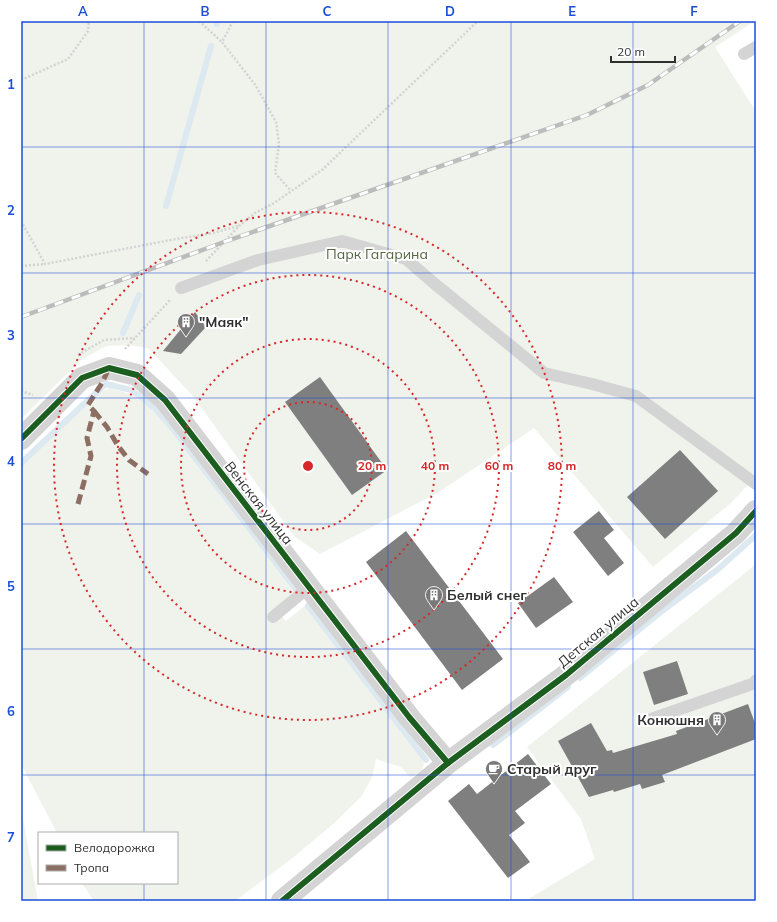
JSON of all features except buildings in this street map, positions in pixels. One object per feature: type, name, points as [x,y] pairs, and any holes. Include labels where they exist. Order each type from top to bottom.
[{"type":"street","name":"Венская улица","points":[[21,439],[82,378],[109,368],[137,375],[165,400],[409,717],[448,763]]},
{"type":"street","name":"Детская улица","points":[[282,901],[448,763],[566,675],[736,533],[756,511]]},
{"type":"lane","points":[[744,54],[756,47]]},
{"type":"lane","points":[[181,288],[258,260],[342,241],[406,259],[544,373],[636,396],[756,484]]},
{"type":"lane","points":[[273,617],[309,587]]},
{"type":"lane","points":[[651,719],[756,683]]},
{"type":"path","points":[[21,80],[68,59],[88,31],[88,21]]},
{"type":"path","points":[[199,21],[222,42],[256,86],[276,122],[279,144],[275,173],[291,191]]},
{"type":"path","points":[[222,42],[233,21]]},
{"type":"path","points":[[135,338],[239,226],[255,213],[274,203],[322,170],[478,21]]},
{"type":"path","points":[[21,221],[45,264]]},
{"type":"path","points":[[21,266],[45,264],[213,233],[239,226]]},
{"type":"green space","name":"Парк Гагарина","points":[[21,21],[755,21],[715,47],[756,114],[756,476],[731,503],[653,567],[534,428],[439,492],[320,554],[294,536],[193,396],[148,348],[129,345],[106,346],[81,360],[21,419]]},
{"type":"green space","points":[[109,388],[130,394],[154,410],[172,430],[296,589],[275,609],[286,621],[307,604],[411,741],[424,763],[422,772],[410,777],[401,767],[376,759],[372,777],[361,797],[333,824],[290,860],[235,901],[94,901],[83,884],[178,884],[178,832],[56,832],[21,764],[21,462],[86,400]]},
{"type":"green space","points":[[756,563],[756,901],[525,901],[595,859],[581,819],[527,747]]},
{"type":"green space","points":[[21,808],[38,901],[21,901]]},
{"type":"waterway","points":[[166,206],[211,46]]},
{"type":"waterway","points":[[123,333],[139,295]]},
{"type":"waterway","points":[[21,463],[106,384],[131,390],[155,408],[173,429],[295,588]]},
{"type":"waterway","points":[[580,678],[662,611],[717,570],[756,535]]},
{"type":"waterway","points":[[308,606],[426,760]]},
{"type":"waterway","points":[[493,745],[568,687]]},
{"type":"railway","points":[[21,317],[224,242],[587,115],[648,85],[740,21]]},
{"type":"marked path","points":[[78,504],[91,456],[87,438],[94,411],[88,405],[102,383],[109,368]]},
{"type":"marked path","points":[[94,411],[107,427],[118,446],[129,460],[148,474]]},
{"type":"cycle path","points":[[21,439],[82,378],[109,368],[137,375],[165,400],[409,717],[448,763]]},
{"type":"cycle path","points":[[282,901],[448,763],[566,675],[736,533],[756,511]]},
{"type":"place","name":"\"Маяк\"","points":[[186,337]]},
{"type":"place","name":"Белый снег","points":[[434,610]]},
{"type":"place","name":"Конюшня","points":[[717,735]]},
{"type":"place","name":"Старый друг","points":[[494,784]]}]
